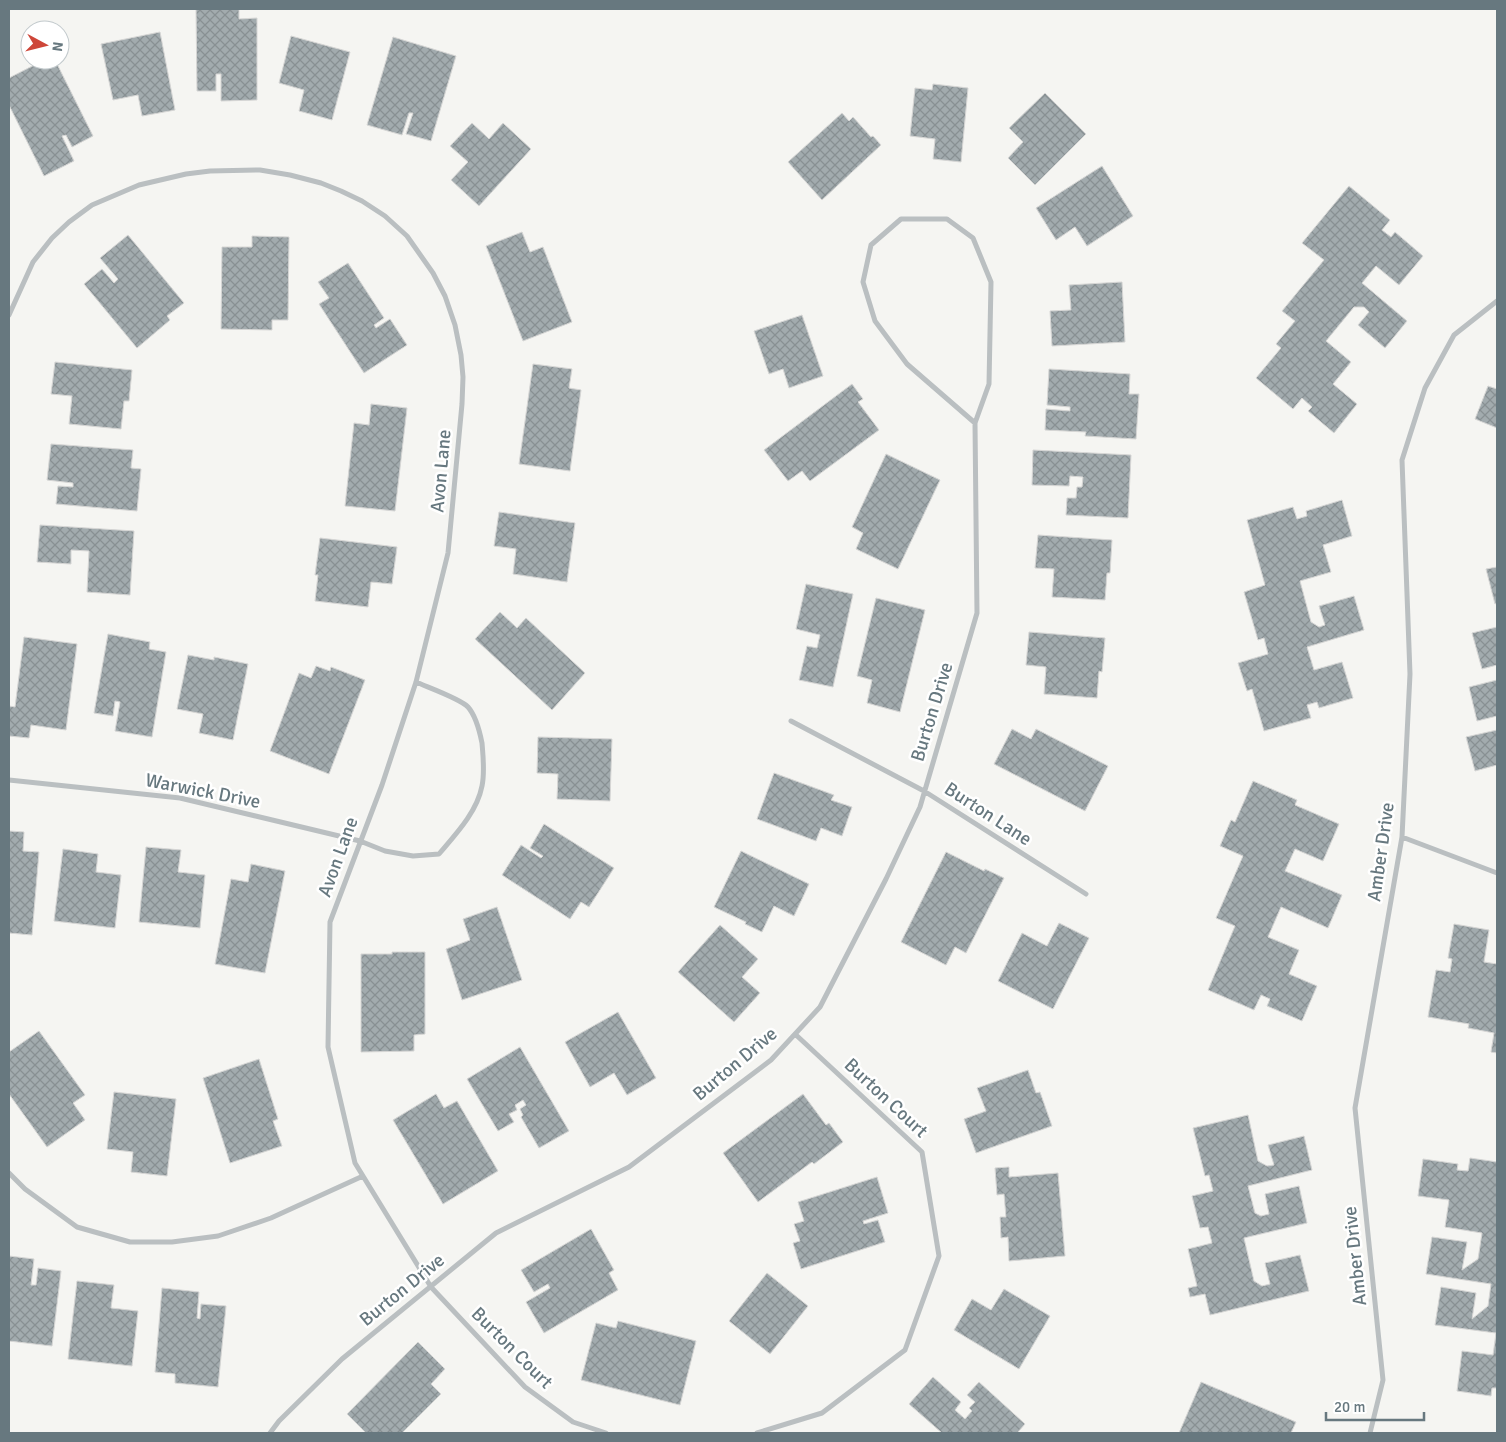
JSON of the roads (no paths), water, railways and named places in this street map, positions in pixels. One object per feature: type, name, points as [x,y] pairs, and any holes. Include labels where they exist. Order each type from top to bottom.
[{"type":"street","name":"Avon Lane","points":[[9,315],[33,262],[52,238],[69,222],[92,206],[139,185],[210,171],[260,170],[321,183],[362,201],[385,216],[407,236],[422,256],[445,296],[456,325],[463,377],[448,553],[416,682],[382,784],[330,922],[328,1047],[355,1163],[431,1287]]},
{"type":"street","name":"Burton Drive","points":[[270,1433],[279,1421],[342,1359],[496,1233],[629,1167],[771,1060],[820,1007],[886,879],[920,807],[977,613],[975,423],[989,384],[991,282],[973,238],[947,219],[901,219],[871,246],[863,282],[875,321],[907,364],[975,423]]},
{"type":"street","name":"Amber Drive","points":[[1370,1433],[1383,1380],[1355,1108],[1402,837],[1410,674],[1402,460],[1425,388],[1454,335],[1497,301]]},
{"type":"street","name":"Warwick Drive","points":[[9,780],[180,798],[360,841],[385,851],[412,856],[439,854],[473,810],[482,786],[483,758],[480,731],[468,707],[416,682]]},
{"type":"street","name":"Burton Lane","points":[[792,721],[924,791],[1086,894]]},
{"type":"street","points":[[1402,837],[1497,874]]},
{"type":"street","name":"Burton Court","points":[[757,1433],[822,1413],[905,1350],[939,1256],[922,1152],[795,1034]]},
{"type":"street","points":[[9,1173],[25,1189],[77,1227],[130,1242],[172,1242],[218,1236],[271,1218],[363,1176]]},
{"type":"street","name":"Burton Court","points":[[431,1287],[525,1387],[573,1422],[606,1433]]}]
